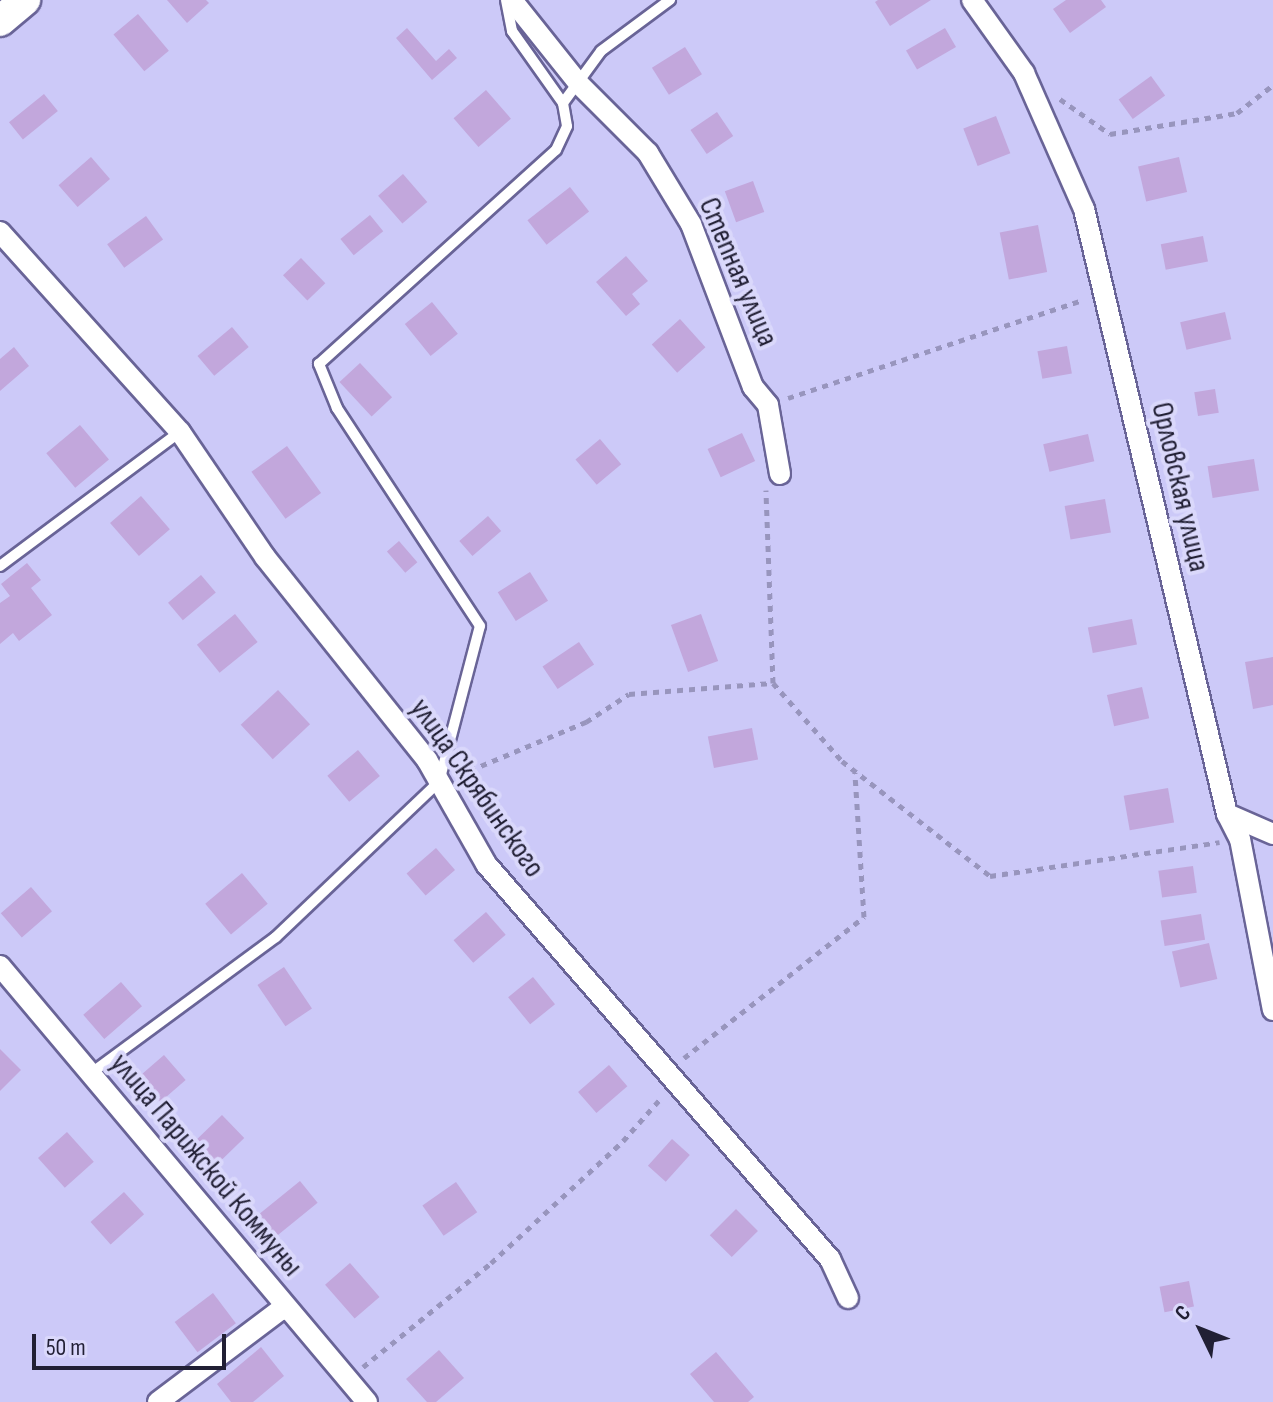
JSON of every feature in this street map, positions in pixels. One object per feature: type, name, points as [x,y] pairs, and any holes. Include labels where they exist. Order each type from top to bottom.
[{"type":"main road","points":[[0,21],[25,0]]},
{"type":"street","name":"Степная улица","points":[[512,0],[579,84],[648,153],[691,224],[753,387],[768,405],[773,479]]},
{"type":"street","name":"Орловская улица","points":[[972,0],[1024,73],[1084,209],[1106,293],[1152,508],[1227,814],[1240,839],[1273,1010]]},
{"type":"street","name":"улица Скрябинского","points":[[0,232],[180,432],[265,557],[427,760],[486,864],[830,1259],[848,1298]]},
{"type":"street","points":[[1227,814],[1273,834]]},
{"type":"street","name":"улица Парижской Коммуны","points":[[0,966],[367,1402]]},
{"type":"street","points":[[158,1402],[280,1310],[288,1309]]},
{"type":"lane","points":[[90,1074],[276,937],[439,782],[480,626],[337,408],[319,364],[556,150],[567,126],[563,103],[512,31],[506,0]]},
{"type":"lane","points":[[563,103],[601,51],[670,0]]},
{"type":"lane","points":[[0,566],[180,432]]},
{"type":"path","points":[[1024,73],[1110,134],[1237,113],[1273,85]]},
{"type":"path","points":[[768,405],[1106,293]]},
{"type":"path","points":[[773,479],[773,683],[855,771],[990,876],[1240,839]]},
{"type":"path","points":[[439,782],[499,762],[586,722],[629,694],[773,683]]},
{"type":"path","points":[[347,1380],[502,1253],[623,1141],[670,1077],[864,917],[855,771]]},
{"type":"building","points":[[167,0],[206,0],[209,3],[187,23]]},
{"type":"building","points":[[931,0],[890,26],[875,2]]},
{"type":"building","points":[[1066,0],[1101,0],[1106,7],[1070,33],[1053,9]]},
{"type":"building","points":[[138,14],[169,51],[144,71],[113,35]]},
{"type":"building","points":[[407,28],[436,61],[449,49],[457,58],[432,80],[396,38]]},
{"type":"building","points":[[945,28],[956,47],[917,70],[906,50]]},
{"type":"building","points":[[685,47],[702,74],[669,95],[652,68]]},
{"type":"building","points":[[1151,76],[1165,95],[1133,119],[1119,100]]},
{"type":"building","points":[[486,90],[511,119],[478,147],[454,118]]},
{"type":"building","points":[[44,94],[58,111],[23,139],[9,122]]},
{"type":"building","points":[[717,112],[733,136],[707,154],[690,130]]},
{"type":"building","points":[[996,116],[1010,153],[978,166],[963,129]]},
{"type":"building","points":[[91,157],[110,179],[78,207],[59,185]]},
{"type":"building","points":[[1179,157],[1187,192],[1146,202],[1138,166]]},
{"type":"building","points":[[403,174],[427,202],[402,224],[378,196]]},
{"type":"building","points":[[753,181],[764,212],[736,222],[725,191]]},
{"type":"building","points":[[570,187],[589,211],[547,245],[527,220]]},
{"type":"building","points":[[370,215],[383,231],[354,255],[340,239]]},
{"type":"building","points":[[146,216],[163,239],[124,268],[107,244]]},
{"type":"building","points":[[1038,225],[1047,272],[1009,280],[1000,232]]},
{"type":"building","points":[[1203,236],[1208,262],[1166,270],[1161,244]]},
{"type":"building","points":[[626,256],[648,281],[632,294],[640,304],[626,316],[596,282]]},
{"type":"building","points":[[301,258],[325,283],[307,301],[283,275]]},
{"type":"building","points":[[432,302],[458,334],[431,356],[405,324]]},
{"type":"building","points":[[1225,312],[1231,339],[1186,350],[1180,322]]},
{"type":"building","points":[[680,319],[705,347],[677,373],[652,344]]},
{"type":"building","points":[[232,327],[249,347],[214,376],[198,356]]},
{"type":"building","points":[[1067,346],[1072,374],[1042,379],[1037,351]]},
{"type":"building","points":[[14,347],[29,366],[0,391],[0,359]]},
{"type":"building","points":[[360,363],[392,397],[372,416],[340,382]]},
{"type":"building","points":[[1215,389],[1219,413],[1198,416],[1194,392]]},
{"type":"building","points":[[80,425],[109,459],[75,488],[46,453]]},
{"type":"building","points":[[742,433],[755,461],[721,477],[708,449]]},
{"type":"building","points":[[1088,434],[1094,461],[1049,472],[1043,444]]},
{"type":"building","points":[[600,439],[621,464],[597,485],[575,460]]},
{"type":"building","points":[[287,446],[321,493],[285,519],[251,472]]},
{"type":"building","points":[[1254,459],[1259,491],[1213,498],[1208,466]]},
{"type":"building","points":[[141,496],[170,529],[139,556],[110,523]]},
{"type":"building","points":[[1105,499],[1111,532],[1071,540],[1065,506]]},
{"type":"building","points":[[488,516],[501,531],[472,556],[459,541]]},
{"type":"building","points":[[399,541],[417,562],[405,573],[387,551]]},
{"type":"building","points":[[27,563],[41,580],[31,588],[52,615],[19,641],[13,633],[0,644],[0,603],[10,596],[1,584]]},
{"type":"building","points":[[530,572],[548,601],[516,621],[498,592]]},
{"type":"building","points":[[201,575],[216,593],[183,620],[168,603]]},
{"type":"building","points":[[235,614],[258,642],[220,673],[197,645]]},
{"type":"building","points":[[701,614],[718,661],[688,672],[671,625]]},
{"type":"building","points":[[1132,619],[1137,645],[1093,653],[1088,628]]},
{"type":"building","points":[[579,642],[594,664],[558,689],[543,667]]},
{"type":"building","points":[[1273,657],[1273,705],[1253,709],[1245,662]]},
{"type":"building","points":[[1142,687],[1149,718],[1114,726],[1107,695]]},
{"type":"building","points":[[278,690],[310,724],[273,759],[241,725]]},
{"type":"building","points":[[752,728],[758,759],[714,768],[708,737]]},
{"type":"building","points":[[358,750],[380,776],[349,802],[327,776]]},
{"type":"building","points":[[1168,788],[1174,822],[1130,830],[1124,796]]},
{"type":"building","points":[[436,848],[455,870],[426,895],[407,874]]},
{"type":"building","points":[[1193,866],[1197,893],[1162,898],[1158,871]]},
{"type":"building","points":[[242,873],[268,904],[231,934],[205,904]]},
{"type":"building","points":[[31,887],[52,911],[22,937],[1,913]]},
{"type":"building","points":[[486,912],[506,935],[473,963],[454,940]]},
{"type":"building","points":[[1201,914],[1205,940],[1165,946],[1161,920]]},
{"type":"building","points":[[1209,943],[1217,979],[1180,988],[1172,952]]},
{"type":"building","points":[[284,967],[312,1008],[285,1026],[257,985]]},
{"type":"building","points":[[533,977],[555,1004],[530,1024],[508,997]]},
{"type":"building","points":[[121,982],[142,1006],[104,1039],[83,1015]]},
{"type":"building","points":[[0,1049],[21,1070],[0,1091]]},
{"type":"building","points":[[164,1055],[186,1080],[160,1102],[138,1077]]},
{"type":"building","points":[[609,1065],[627,1086],[596,1113],[578,1092]]},
{"type":"building","points":[[222,1115],[244,1138],[214,1167],[192,1144]]},
{"type":"building","points":[[67,1132],[94,1162],[65,1188],[38,1158]]},
{"type":"building","points":[[672,1139],[690,1155],[666,1182],[648,1166]]},
{"type":"building","points":[[300,1181],[318,1203],[270,1241],[253,1219]]},
{"type":"building","points":[[456,1182],[477,1212],[444,1236],[422,1206]]},
{"type":"building","points":[[124,1192],[144,1214],[111,1244],[91,1222]]},
{"type":"building","points":[[736,1209],[758,1231],[732,1257],[710,1235]]},
{"type":"building","points":[[350,1263],[380,1297],[355,1319],[325,1285]]},
{"type":"building","points":[[1189,1281],[1194,1307],[1165,1312],[1160,1287]]},
{"type":"building","points":[[213,1293],[236,1323],[198,1352],[175,1322]]},
{"type":"building","points":[[261,1347],[284,1376],[253,1402],[231,1402],[217,1384]]},
{"type":"building","points":[[439,1350],[464,1378],[436,1402],[427,1402],[406,1379]]},
{"type":"building","points":[[716,1352],[754,1397],[748,1402],[714,1402],[690,1374]]}]
